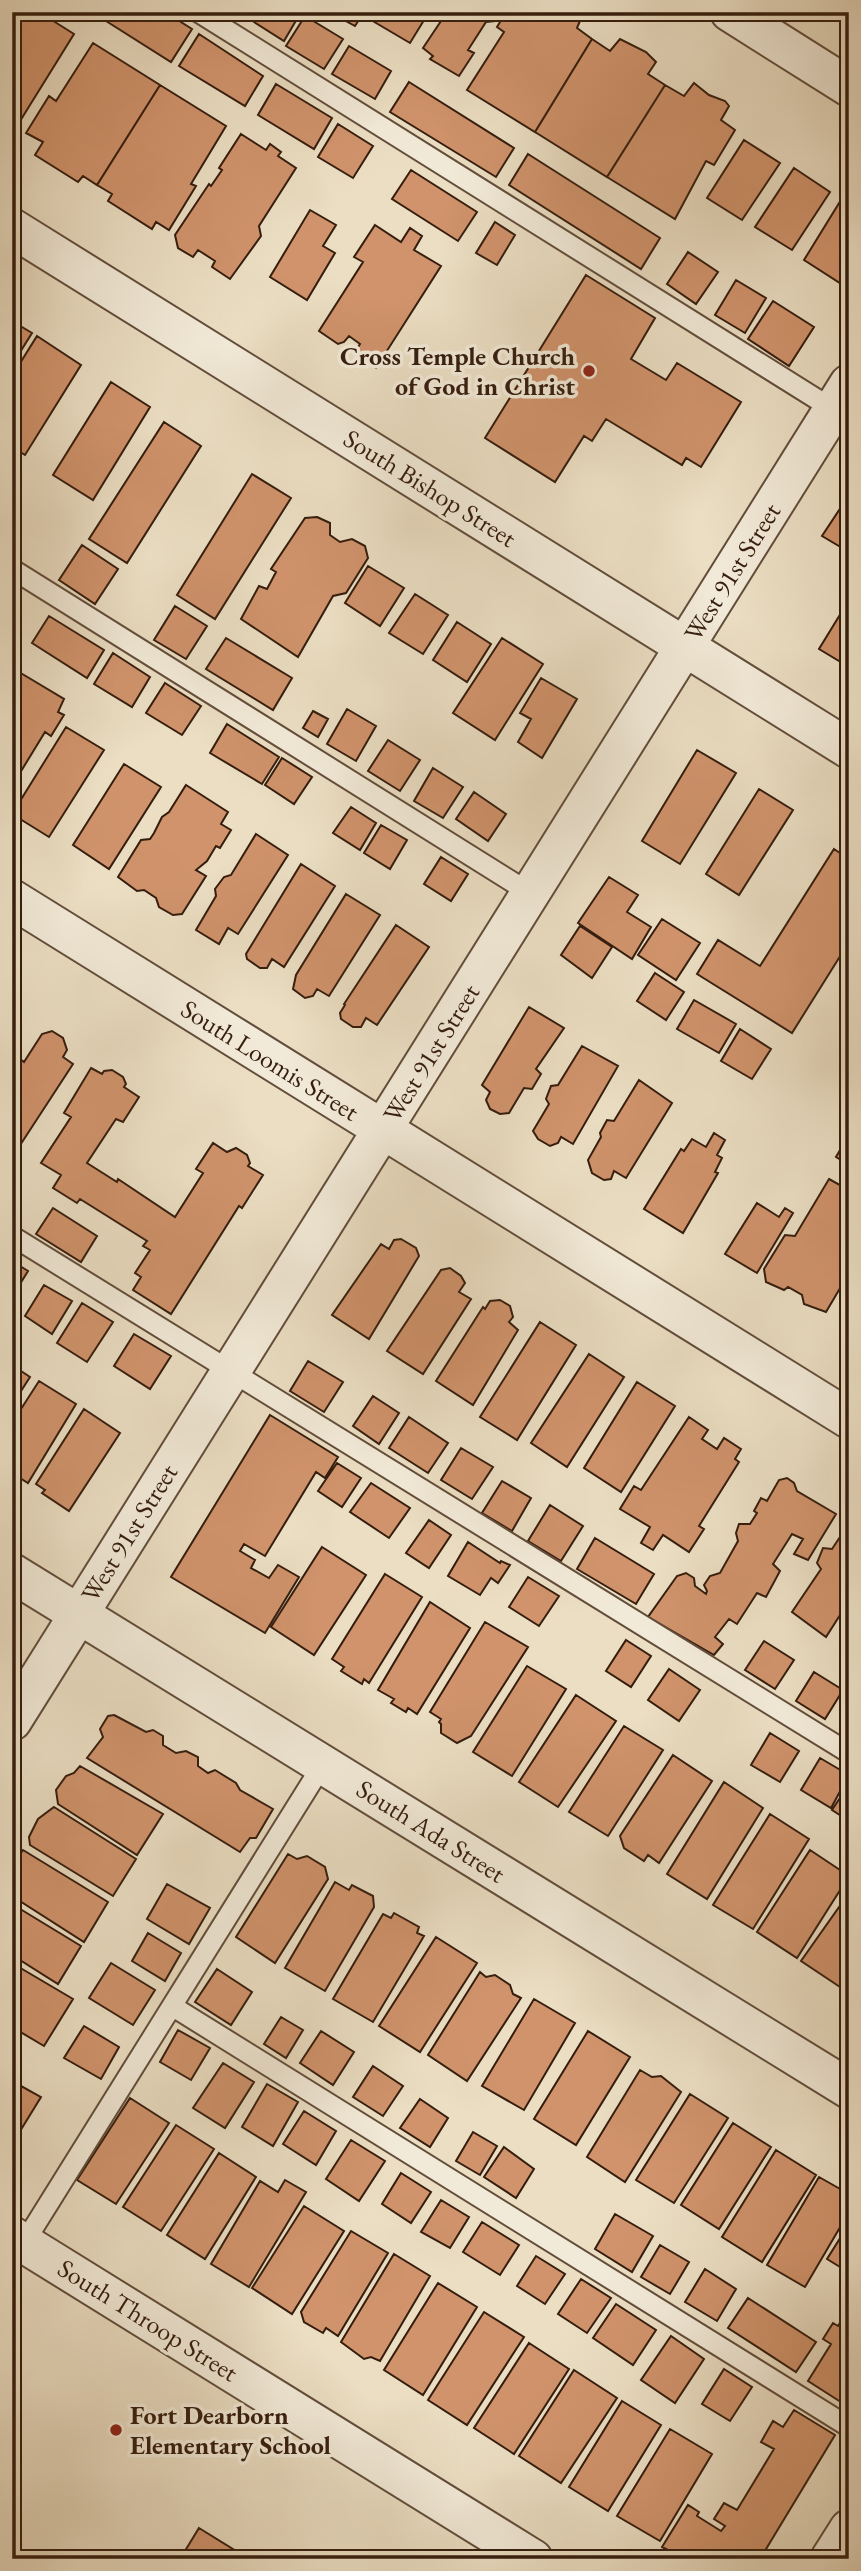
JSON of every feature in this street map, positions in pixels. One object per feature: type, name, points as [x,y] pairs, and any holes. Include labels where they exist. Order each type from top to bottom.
[{"type":"street","points":[[742,15],[849,87]]},
{"type":"street","name":"South Bishop Street","points":[[12,228],[849,749]]},
{"type":"street","name":"West 91st Street","points":[[12,1721],[530,892],[685,647],[844,404]]},
{"type":"street","name":"South Loomis Street","points":[[12,899],[849,1419]]},
{"type":"street","name":"South Ada Street","points":[[12,1573],[849,2089]]},
{"type":"street","name":"South Throop Street","points":[[18,2239],[533,2559]]},
{"type":"street","points":[[830,2559],[849,2529]]},
{"type":"lane","points":[[198,12],[844,404]]},
{"type":"lane","points":[[12,569],[530,892]]},
{"type":"lane","points":[[12,1236],[849,1754]]},
{"type":"lane","points":[[18,2239],[172,2006],[323,1764]]},
{"type":"lane","points":[[172,2006],[849,2427]]},
{"type":"building","points":[[39,12],[74,34],[12,134],[12,13]]},
{"type":"building","points":[[111,12],[165,12],[192,29],[171,62],[106,21]]},
{"type":"building","points":[[260,12],[301,12],[284,41],[254,22]]},
{"type":"building","points":[[351,12],[364,12],[355,26],[346,21]]},
{"type":"building","points":[[376,12],[429,12],[410,43],[371,20]]},
{"type":"building","points":[[447,12],[500,12],[495,21],[486,22],[468,50],[474,53],[459,76],[430,59],[433,56],[423,48]]},
{"type":"building","points":[[506,12],[580,12],[582,16],[577,28],[592,39],[535,132],[467,90],[504,32],[497,27]]},
{"type":"building","points":[[305,16],[343,39],[324,69],[286,46]]},
{"type":"building","points":[[199,34],[263,76],[245,106],[179,66]]},
{"type":"building","points":[[592,39],[610,51],[620,39],[646,52],[656,62],[648,74],[665,85],[607,177],[535,132]]},
{"type":"building","points":[[93,43],[160,85],[97,185],[83,176],[78,182],[35,155],[43,142],[26,133],[49,96],[56,101]]},
{"type":"building","points":[[349,46],[391,71],[375,99],[332,74]]},
{"type":"building","points":[[409,82],[514,148],[496,177],[390,112]]},
{"type":"building","points":[[694,83],[709,95],[725,101],[729,106],[721,120],[735,130],[714,165],[706,161],[675,219],[607,177],[665,85],[684,96]]},
{"type":"building","points":[[276,84],[332,118],[314,149],[258,115]]},
{"type":"building","points":[[160,85],[226,126],[191,184],[196,186],[169,230],[156,222],[152,229],[108,201],[112,194],[97,185]]},
{"type":"building","points":[[338,124],[373,146],[353,178],[318,157]]},
{"type":"building","points":[[241,134],[266,150],[270,144],[281,152],[278,156],[296,168],[259,226],[261,236],[230,279],[212,267],[215,261],[198,250],[193,257],[178,248],[175,235],[209,184],[211,186],[222,170],[219,168]]},
{"type":"building","points":[[744,140],[780,163],[742,220],[707,198]]},
{"type":"building","points":[[528,154],[660,238],[641,269],[509,185]]},
{"type":"building","points":[[794,168],[830,192],[792,250],[755,227]]},
{"type":"building","points":[[411,170],[477,212],[458,241],[392,199]]},
{"type":"building","points":[[841,200],[849,205],[849,275],[843,285],[804,260]]},
{"type":"building","points":[[310,210],[336,225],[323,246],[335,253],[307,300],[270,277]]},
{"type":"building","points":[[495,222],[515,235],[497,265],[476,253]]},
{"type":"building","points":[[375,225],[401,242],[410,228],[422,236],[414,250],[441,266],[376,368],[359,358],[355,352],[360,344],[349,336],[338,344],[319,331],[363,262],[354,257]]},
{"type":"building","points":[[688,252],[718,272],[696,304],[667,284]]},
{"type":"building","name":"Cross Temple Church of God in Christ","points":[[586,275],[655,318],[631,359],[666,380],[677,363],[741,402],[701,467],[686,458],[682,465],[606,419],[592,441],[584,436],[555,482],[485,438]]},
{"type":"building","points":[[736,280],[766,298],[745,333],[715,315]]},
{"type":"building","points":[[773,301],[814,327],[789,366],[748,339]]},
{"type":"building","points":[[12,321],[32,333],[12,365]]},
{"type":"building","points":[[37,336],[81,365],[25,455],[12,447],[12,376]]},
{"type":"building","points":[[111,382],[150,407],[93,500],[53,475]]},
{"type":"building","points":[[164,422],[201,446],[127,563],[89,539]]},
{"type":"building","points":[[252,474],[291,498],[215,619],[177,595]]},
{"type":"building","points":[[849,495],[849,552],[822,536]]},
{"type":"building","points":[[317,517],[330,523],[330,535],[340,542],[352,539],[365,546],[368,558],[346,593],[333,596],[298,657],[241,619],[259,586],[267,589],[276,572],[271,569],[305,518]]},
{"type":"building","points":[[82,545],[118,569],[95,604],[59,580]]},
{"type":"building","points":[[368,566],[404,588],[380,626],[345,603]]},
{"type":"building","points":[[415,594],[448,615],[423,654],[389,633]]},
{"type":"building","points":[[849,600],[849,667],[819,649]]},
{"type":"building","points":[[175,606],[207,626],[186,659],[154,640]]},
{"type":"building","points":[[49,616],[104,650],[87,678],[32,643]]},
{"type":"building","points":[[457,622],[491,644],[467,682],[433,660]]},
{"type":"building","points":[[226,638],[292,678],[273,710],[206,669]]},
{"type":"building","points":[[502,638],[543,664],[495,740],[453,713]]},
{"type":"building","points":[[113,653],[150,677],[132,707],[94,684]]},
{"type":"building","points":[[14,669],[64,699],[58,712],[64,715],[51,736],[45,732],[12,786],[12,672]]},
{"type":"building","points":[[541,678],[577,699],[542,758],[518,742],[531,719],[520,713]]},
{"type":"building","points":[[165,683],[201,706],[182,735],[146,713]]},
{"type":"building","points":[[347,709],[376,726],[356,761],[327,744]]},
{"type":"building","points":[[313,711],[328,719],[318,737],[303,728]]},
{"type":"building","points":[[227,724],[279,757],[262,784],[210,753]]},
{"type":"building","points":[[66,727],[104,750],[49,837],[12,814]]},
{"type":"building","points":[[388,740],[420,760],[400,791],[368,771]]},
{"type":"building","points":[[697,750],[736,773],[680,864],[642,841]]},
{"type":"building","points":[[282,758],[312,777],[294,804],[265,785]]},
{"type":"building","points":[[124,764],[161,787],[109,869],[73,845]]},
{"type":"building","points":[[433,768],[463,787],[443,818],[414,801]]},
{"type":"building","points":[[186,785],[228,812],[221,824],[231,830],[220,848],[216,846],[207,861],[196,870],[206,876],[182,914],[173,915],[159,907],[156,898],[144,890],[137,891],[118,877],[141,840],[150,839],[162,817],[169,812]]},
{"type":"building","points":[[759,789],[793,810],[739,895],[706,874]]},
{"type":"building","points":[[474,792],[506,814],[488,841],[456,819]]},
{"type":"building","points":[[351,807],[376,823],[360,850],[333,833]]},
{"type":"building","points":[[381,825],[407,840],[390,869],[364,853]]},
{"type":"building","points":[[256,834],[288,855],[238,934],[228,928],[219,944],[196,930],[216,896],[215,889],[224,877],[231,875]]},
{"type":"building","points":[[834,849],[849,859],[849,942],[792,1033],[697,974],[718,940],[760,966]]},
{"type":"building","points":[[441,857],[468,874],[451,901],[424,884]]},
{"type":"building","points":[[301,864],[335,886],[284,967],[272,959],[267,968],[260,968],[247,959],[246,954]]},
{"type":"building","points":[[609,877],[638,895],[627,912],[651,927],[632,959],[578,923]]},
{"type":"building","points":[[346,894],[380,915],[329,996],[317,989],[313,996],[305,998],[293,989],[296,975]]},
{"type":"building","points":[[662,919],[700,943],[676,980],[638,955]]},
{"type":"building","points":[[396,925],[429,947],[377,1025],[366,1018],[361,1027],[353,1027],[341,1019],[340,1013]]},
{"type":"building","points":[[580,926],[612,947],[592,978],[561,955]]},
{"type":"building","points":[[655,973],[684,992],[666,1020],[637,1001]]},
{"type":"building","points":[[694,1000],[736,1024],[719,1053],[677,1029]]},
{"type":"building","points":[[529,1007],[564,1028],[536,1069],[541,1074],[532,1089],[524,1088],[509,1113],[500,1114],[490,1109],[486,1100],[490,1092],[482,1085]]},
{"type":"building","points":[[740,1029],[771,1049],[752,1079],[721,1061]]},
{"type":"building","points":[[52,1031],[63,1038],[67,1050],[63,1057],[73,1064],[13,1156],[12,1071],[20,1059],[24,1062],[42,1034]]},
{"type":"building","points":[[582,1046],[618,1066],[573,1144],[561,1137],[558,1143],[550,1146],[538,1139],[533,1131],[549,1104],[546,1099],[551,1086],[558,1085]]},
{"type":"building","points":[[91,1068],[102,1074],[112,1070],[123,1077],[126,1084],[124,1087],[139,1097],[123,1122],[116,1119],[87,1163],[117,1182],[118,1179],[175,1217],[203,1173],[196,1169],[213,1143],[227,1152],[236,1148],[247,1155],[250,1163],[248,1166],[263,1175],[242,1208],[239,1206],[171,1314],[133,1290],[141,1277],[135,1273],[150,1250],[143,1246],[147,1241],[80,1199],[77,1203],[53,1188],[61,1175],[41,1163],[71,1117],[64,1113]]},
{"type":"building","points":[[639,1080],[672,1103],[626,1178],[614,1171],[611,1179],[604,1180],[592,1173],[588,1160],[607,1120],[614,1121]]},
{"type":"building","points":[[714,1133],[725,1140],[717,1155],[722,1158],[715,1172],[718,1173],[683,1233],[644,1209],[681,1149],[684,1151],[692,1139],[706,1147]]},
{"type":"building","points":[[849,1135],[849,1165],[836,1157]]},
{"type":"building","points":[[829,1179],[849,1190],[849,1257],[843,1264],[849,1269],[849,1273],[826,1312],[804,1304],[802,1295],[788,1287],[784,1290],[766,1282],[764,1269],[785,1235],[795,1236]]},
{"type":"building","points":[[757,1203],[779,1217],[785,1208],[793,1213],[757,1273],[725,1254]]},
{"type":"building","points":[[53,1208],[97,1236],[81,1262],[36,1234]]},
{"type":"building","points":[[401,1239],[416,1248],[419,1256],[369,1339],[332,1315],[381,1244],[389,1249],[394,1240]]},
{"type":"building","points":[[12,1261],[28,1271],[12,1297]]},
{"type":"building","points":[[450,1268],[461,1276],[465,1283],[459,1292],[471,1299],[423,1374],[387,1351],[441,1270]]},
{"type":"building","points":[[44,1285],[72,1301],[52,1334],[25,1316]]},
{"type":"building","points":[[500,1300],[510,1306],[513,1317],[509,1322],[518,1330],[473,1405],[436,1381],[483,1307],[485,1309],[490,1301]]},
{"type":"building","points":[[82,1303],[113,1322],[87,1362],[57,1343]]},
{"type":"building","points":[[540,1322],[576,1345],[517,1440],[480,1417]]},
{"type":"building","points":[[134,1334],[171,1356],[150,1389],[114,1366]]},
{"type":"building","points":[[589,1354],[624,1377],[567,1467],[531,1443]]},
{"type":"building","points":[[308,1361],[343,1382],[324,1412],[290,1391]]},
{"type":"building","points":[[12,1365],[30,1377],[12,1405]]},
{"type":"building","points":[[39,1381],[76,1404],[28,1483],[12,1473],[12,1423]]},
{"type":"building","points":[[637,1382],[675,1406],[621,1492],[584,1468]]},
{"type":"building","points":[[373,1396],[399,1413],[379,1444],[353,1426]]},
{"type":"building","points":[[84,1409],[120,1433],[69,1511],[42,1493],[45,1490],[36,1484]]},
{"type":"building","points":[[270,1415],[338,1457],[325,1478],[316,1472],[265,1556],[244,1544],[240,1551],[255,1560],[251,1568],[269,1578],[278,1565],[299,1577],[265,1633],[171,1577]]},
{"type":"building","points":[[409,1417],[448,1443],[428,1473],[389,1448]]},
{"type":"building","points":[[689,1417],[708,1430],[702,1439],[717,1449],[724,1438],[741,1449],[735,1459],[739,1462],[699,1526],[704,1529],[689,1552],[663,1535],[653,1550],[641,1543],[650,1527],[620,1509],[634,1486],[641,1490]]},
{"type":"building","points":[[461,1448],[493,1467],[472,1499],[441,1480]]},
{"type":"building","points":[[337,1463],[361,1478],[342,1507],[318,1491]]},
{"type":"building","points":[[787,1478],[794,1483],[797,1491],[836,1514],[808,1560],[794,1554],[803,1539],[792,1534],[773,1564],[780,1571],[766,1597],[757,1593],[737,1624],[729,1619],[715,1637],[723,1644],[714,1655],[648,1617],[677,1576],[686,1573],[694,1578],[695,1586],[706,1594],[704,1585],[710,1576],[720,1573],[738,1541],[736,1533],[739,1524],[750,1524],[757,1513],[754,1511],[761,1498],[767,1501],[779,1480]]},
{"type":"building","points":[[502,1481],[531,1498],[512,1531],[482,1513]]},
{"type":"building","points":[[371,1483],[410,1508],[389,1538],[350,1512]]},
{"type":"building","points":[[550,1505],[583,1526],[561,1561],[528,1541]]},
{"type":"building","points":[[429,1520],[451,1535],[429,1568],[406,1553]]},
{"type":"building","points":[[848,1525],[849,1601],[826,1637],[792,1612],[821,1569],[817,1563],[823,1548],[832,1549]]},
{"type":"building","points":[[595,1538],[654,1574],[636,1604],[577,1569]]},
{"type":"building","points":[[468,1542],[500,1563],[501,1561],[510,1565],[498,1583],[491,1578],[480,1595],[448,1576]]},
{"type":"building","points":[[322,1547],[366,1575],[314,1655],[271,1627]]},
{"type":"building","points":[[385,1574],[422,1597],[369,1683],[364,1679],[362,1684],[341,1671],[344,1667],[332,1659]]},
{"type":"building","points":[[528,1577],[559,1596],[539,1626],[509,1607]]},
{"type":"building","points":[[430,1602],[470,1628],[417,1714],[408,1708],[406,1712],[391,1703],[394,1699],[378,1690]]},
{"type":"building","points":[[485,1622],[528,1647],[471,1736],[457,1743],[441,1733],[441,1719],[430,1712]]},
{"type":"building","points":[[626,1640],[651,1656],[631,1687],[606,1671]]},
{"type":"building","points":[[764,1641],[794,1660],[775,1689],[745,1670]]},
{"type":"building","points":[[527,1666],[566,1689],[512,1776],[473,1752]]},
{"type":"building","points":[[669,1669],[700,1690],[679,1721],[648,1700]]},
{"type":"building","points":[[814,1672],[843,1690],[825,1719],[796,1701]]},
{"type":"building","points":[[576,1695],[616,1721],[558,1807],[519,1782]]},
{"type":"building","points":[[114,1715],[146,1732],[153,1730],[163,1736],[163,1745],[176,1753],[186,1751],[198,1757],[198,1766],[208,1773],[215,1770],[236,1783],[240,1790],[273,1809],[256,1838],[250,1838],[240,1852],[87,1758],[103,1737],[100,1729],[108,1716]]},
{"type":"building","points":[[624,1726],[663,1750],[608,1836],[569,1812]]},
{"type":"building","points":[[770,1733],[799,1751],[780,1782],[751,1765]]},
{"type":"building","points":[[673,1755],[712,1781],[659,1863],[648,1855],[644,1861],[624,1848],[620,1836]]},
{"type":"building","points":[[820,1758],[849,1775],[831,1808],[801,1790]]},
{"type":"building","points":[[80,1766],[163,1814],[137,1855],[58,1804],[56,1790],[66,1776],[74,1773]]},
{"type":"building","points":[[724,1782],[763,1808],[707,1899],[667,1874]]},
{"type":"building","points":[[849,1784],[849,1821],[832,1810]]},
{"type":"building","points":[[54,1807],[136,1859],[113,1896],[30,1845],[29,1837],[38,1819]]},
{"type":"building","points":[[770,1814],[809,1839],[753,1929],[713,1905]]},
{"type":"building","points":[[23,1850],[108,1902],[84,1942],[12,1896],[12,1866]]},
{"type":"building","points":[[810,1850],[849,1876],[797,1958],[757,1932]]},
{"type":"building","points":[[288,1854],[297,1859],[307,1856],[325,1867],[328,1879],[275,1963],[236,1937]]},
{"type":"building","points":[[335,1882],[349,1890],[352,1885],[373,1896],[374,1907],[325,1991],[285,1968]]},
{"type":"building","points":[[167,1884],[210,1908],[189,1944],[147,1919]]},
{"type":"building","points":[[849,1893],[849,1981],[843,1989],[801,1961]]},
{"type":"building","points":[[12,1904],[81,1946],[58,1984],[12,1955]]},
{"type":"building","points":[[394,1913],[419,1927],[417,1933],[424,1936],[373,2022],[333,1999],[383,1914],[391,1918]]},
{"type":"building","points":[[148,1933],[181,1953],[165,1981],[132,1961]]},
{"type":"building","points":[[436,1937],[477,1963],[420,2052],[379,2026]]},
{"type":"building","points":[[12,1963],[73,1999],[44,2046],[12,2027]]},
{"type":"building","points":[[111,1963],[155,1990],[133,2025],[89,1998]]},
{"type":"building","points":[[217,1969],[252,1992],[231,2025],[195,2002]]},
{"type":"building","points":[[480,1972],[486,1977],[495,1975],[510,1985],[513,1994],[521,1998],[467,2081],[428,2055]]},
{"type":"building","points":[[534,1999],[575,2023],[524,2110],[482,2086]]},
{"type":"building","points":[[281,2017],[303,2030],[286,2058],[264,2044]]},
{"type":"building","points":[[84,2026],[119,2047],[101,2079],[64,2058]]},
{"type":"building","points":[[178,2030],[210,2048],[191,2080],[160,2062]]},
{"type":"building","points":[[321,2031],[354,2052],[333,2085],[300,2063]]},
{"type":"building","points":[[588,2031],[630,2057],[576,2145],[534,2119]]},
{"type":"building","points":[[223,2063],[254,2082],[225,2128],[193,2108]]},
{"type":"building","points":[[373,2066],[403,2086],[383,2116],[353,2097]]},
{"type":"building","points":[[640,2070],[652,2077],[661,2076],[681,2092],[625,2182],[587,2157]]},
{"type":"building","points":[[12,2081],[41,2097],[14,2141],[12,2140]]},
{"type":"building","points":[[267,2084],[298,2102],[273,2146],[242,2127]]},
{"type":"building","points":[[690,2094],[728,2118],[674,2203],[636,2180]]},
{"type":"building","points":[[130,2098],[169,2123],[116,2204],[77,2180]]},
{"type":"building","points":[[420,2099],[448,2118],[430,2147],[400,2128]]},
{"type":"building","points":[[304,2111],[336,2131],[316,2165],[283,2144]]},
{"type":"building","points":[[733,2123],[771,2147],[719,2229],[681,2205]]},
{"type":"building","points":[[176,2125],[214,2149],[161,2231],[123,2207]]},
{"type":"building","points":[[473,2132],[497,2146],[480,2175],[456,2161]]},
{"type":"building","points":[[351,2140],[385,2161],[359,2201],[326,2179]]},
{"type":"building","points":[[504,2147],[534,2169],[516,2198],[484,2177]]},
{"type":"building","points":[[776,2150],[816,2175],[762,2262],[722,2237]]},
{"type":"building","points":[[219,2153],[256,2177],[205,2259],[167,2235]]},
{"type":"building","points":[[401,2173],[431,2192],[411,2223],[382,2204]]},
{"type":"building","points":[[819,2177],[849,2194],[849,2212],[805,2287],[767,2265]]},
{"type":"building","points":[[285,2180],[306,2192],[249,2287],[211,2264],[260,2181],[278,2192]]},
{"type":"building","points":[[441,2200],[469,2217],[450,2248],[421,2232]]},
{"type":"building","points":[[304,2206],[344,2231],[292,2314],[252,2288]]},
{"type":"building","points":[[615,2214],[653,2236],[632,2272],[595,2249]]},
{"type":"building","points":[[482,2222],[519,2245],[500,2275],[463,2252]]},
{"type":"building","points":[[849,2224],[849,2265],[845,2270],[827,2259]]},
{"type":"building","points":[[351,2231],[388,2253],[338,2336],[326,2328],[323,2333],[304,2322],[301,2312]]},
{"type":"building","points":[[660,2245],[689,2262],[670,2294],[641,2277]]},
{"type":"building","points":[[394,2254],[430,2276],[380,2361],[371,2357],[364,2359],[341,2342]]},
{"type":"building","points":[[536,2256],[565,2274],[545,2304],[517,2286]]},
{"type":"building","points":[[705,2269],[736,2289],[717,2321],[685,2302]]},
{"type":"building","points":[[581,2279],[611,2298],[587,2333],[558,2314]]},
{"type":"building","points":[[438,2283],[477,2307],[423,2395],[384,2370]]},
{"type":"building","points":[[748,2298],[816,2342],[796,2372],[728,2328]]},
{"type":"building","points":[[616,2304],[656,2330],[633,2365],[593,2338]]},
{"type":"building","points":[[849,2308],[847,2406],[808,2381],[831,2344],[823,2339],[833,2323],[838,2326]]},
{"type":"building","points":[[484,2312],[524,2337],[467,2425],[428,2400]]},
{"type":"building","points":[[671,2336],[704,2359],[675,2403],[641,2380]]},
{"type":"building","points":[[529,2343],[569,2369],[514,2454],[474,2428]]},
{"type":"building","points":[[724,2369],[752,2387],[730,2421],[702,2404]]},
{"type":"building","points":[[574,2370],[617,2398],[561,2483],[519,2456]]},
{"type":"building","points":[[622,2401],[661,2425],[608,2511],[569,2487]]},
{"type":"building","points":[[794,2410],[835,2435],[760,2559],[675,2559],[670,2556],[672,2552],[662,2547],[688,2505],[699,2512],[697,2516],[721,2531],[725,2526],[714,2519],[724,2503],[737,2510],[774,2449],[761,2442],[773,2421],[783,2427]]},
{"type":"building","points":[[670,2429],[712,2454],[660,2541],[617,2516]]},
{"type":"building","points":[[199,2528],[249,2559],[180,2559]]},
{"type":"place","name":"Cross Temple Church of God in Christ","points":[[589,371]]},
{"type":"place","name":"Fort Dearborn Elementary School","points":[[116,2430]]}]
